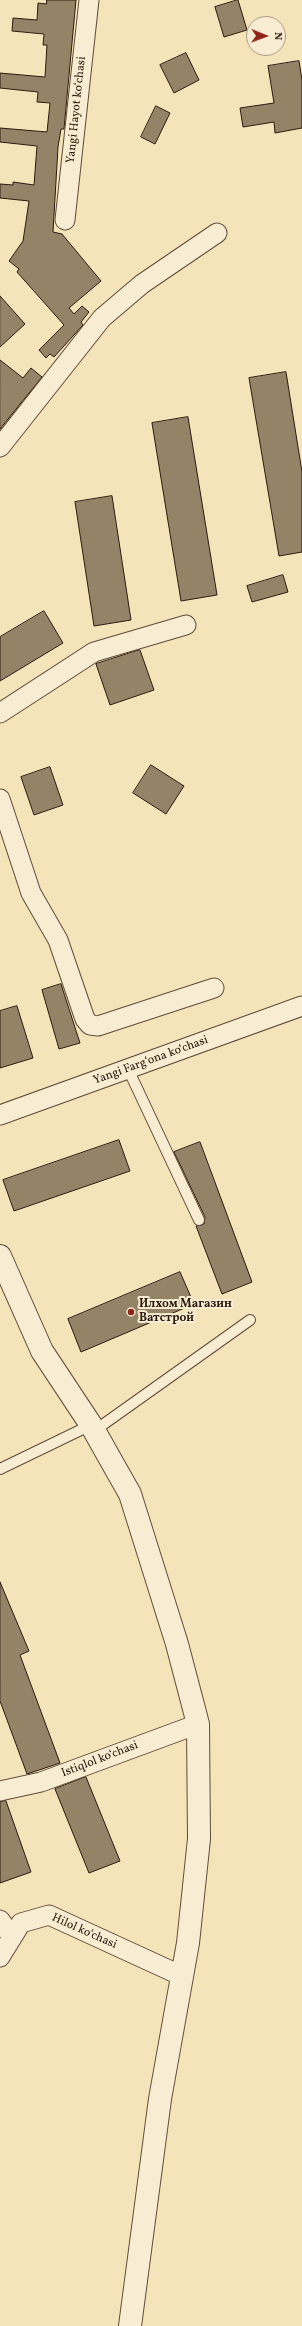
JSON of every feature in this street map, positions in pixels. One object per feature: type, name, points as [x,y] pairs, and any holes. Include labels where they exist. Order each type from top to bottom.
[{"type":"street","name":"Yangi Hayot koʻchasi","points":[[65,220],[89,0]]},
{"type":"street","points":[[0,446],[102,318],[142,284],[217,233]]},
{"type":"street","points":[[0,713],[94,652],[186,625]]},
{"type":"street","points":[[0,799],[31,893],[58,940],[85,1019],[90,1025],[98,1026],[214,988]]},
{"type":"street","name":"Yangi Fargʻona koʻchasi","points":[[0,1115],[302,1006]]},
{"type":"street","points":[[0,1256],[42,1351],[93,1428],[130,1494],[177,1644],[198,1724],[199,1839],[182,1976],[160,2099],[130,2326]]},
{"type":"street","name":"Istiqlol koʻchasi","points":[[0,1791],[40,1782],[198,1724]]},
{"type":"street","name":"Hilol koʻchasi","points":[[0,1957],[21,1923],[49,1915],[182,1976]]},
{"type":"street","points":[[0,1920],[12,1937]]},
{"type":"lane","points":[[128,1069],[199,1220]]},
{"type":"lane","points":[[0,1469],[93,1428],[250,1320]]},
{"type":"building","points":[[47,0],[76,0],[64,129],[61,129],[58,147],[53,232],[62,234],[101,281],[69,308],[74,314],[82,306],[89,312],[81,322],[83,325],[54,357],[50,354],[46,358],[39,350],[64,325],[17,272],[19,269],[9,261],[23,241],[29,201],[0,198],[0,184],[13,185],[13,182],[34,185],[37,146],[0,142],[0,128],[47,132],[50,103],[37,102],[38,92],[0,88],[0,73],[45,77],[47,45],[43,45],[44,34],[12,31],[13,18],[37,20],[38,3],[46,4]]},
{"type":"building","points":[[238,0],[246,30],[224,37],[215,7]]},
{"type":"building","points":[[186,53],[199,80],[174,93],[160,65]]},
{"type":"building","points":[[299,61],[302,80],[302,128],[275,133],[274,122],[243,127],[240,108],[274,103],[268,66]]},
{"type":"building","points":[[156,106],[170,113],[155,144],[141,137]]},
{"type":"building","points":[[0,296],[25,324],[0,347]]},
{"type":"building","points":[[0,360],[23,378],[31,368],[42,377],[0,429]]},
{"type":"building","points":[[286,372],[302,472],[302,552],[279,556],[249,378]]},
{"type":"building","points":[[188,417],[217,595],[181,601],[152,423]]},
{"type":"building","points":[[112,496],[131,620],[94,626],[75,502]]},
{"type":"building","points":[[283,575],[288,592],[252,602],[247,586]]},
{"type":"building","points":[[44,611],[63,643],[0,681],[0,637]]},
{"type":"building","points":[[140,650],[154,690],[110,705],[96,664]]},
{"type":"building","points":[[151,765],[184,786],[166,814],[133,793]]},
{"type":"building","points":[[50,767],[63,805],[34,815],[21,777]]},
{"type":"building","points":[[61,984],[80,1043],[59,1049],[42,990]]},
{"type":"building","points":[[17,1006],[33,1058],[0,1068],[0,1011]]},
{"type":"building","points":[[119,1140],[130,1171],[14,1211],[3,1180]]},
{"type":"building","points":[[200,1142],[252,1282],[222,1294],[196,1226],[204,1224],[205,1217],[174,1152]]},
{"type":"building","name":"Илхом Магазин Ватстрой","points":[[180,1272],[194,1304],[81,1352],[68,1319]]},
{"type":"building","points":[[0,1582],[29,1651],[20,1655],[60,1763],[27,1774],[0,1701]]},
{"type":"building","points":[[86,1777],[120,1861],[89,1873],[55,1789]]},
{"type":"building","points":[[6,1801],[31,1872],[0,1883],[0,1802]]},
{"type":"place","name":"Илхом Магазин Ватстрой","points":[[131,1312]]}]
